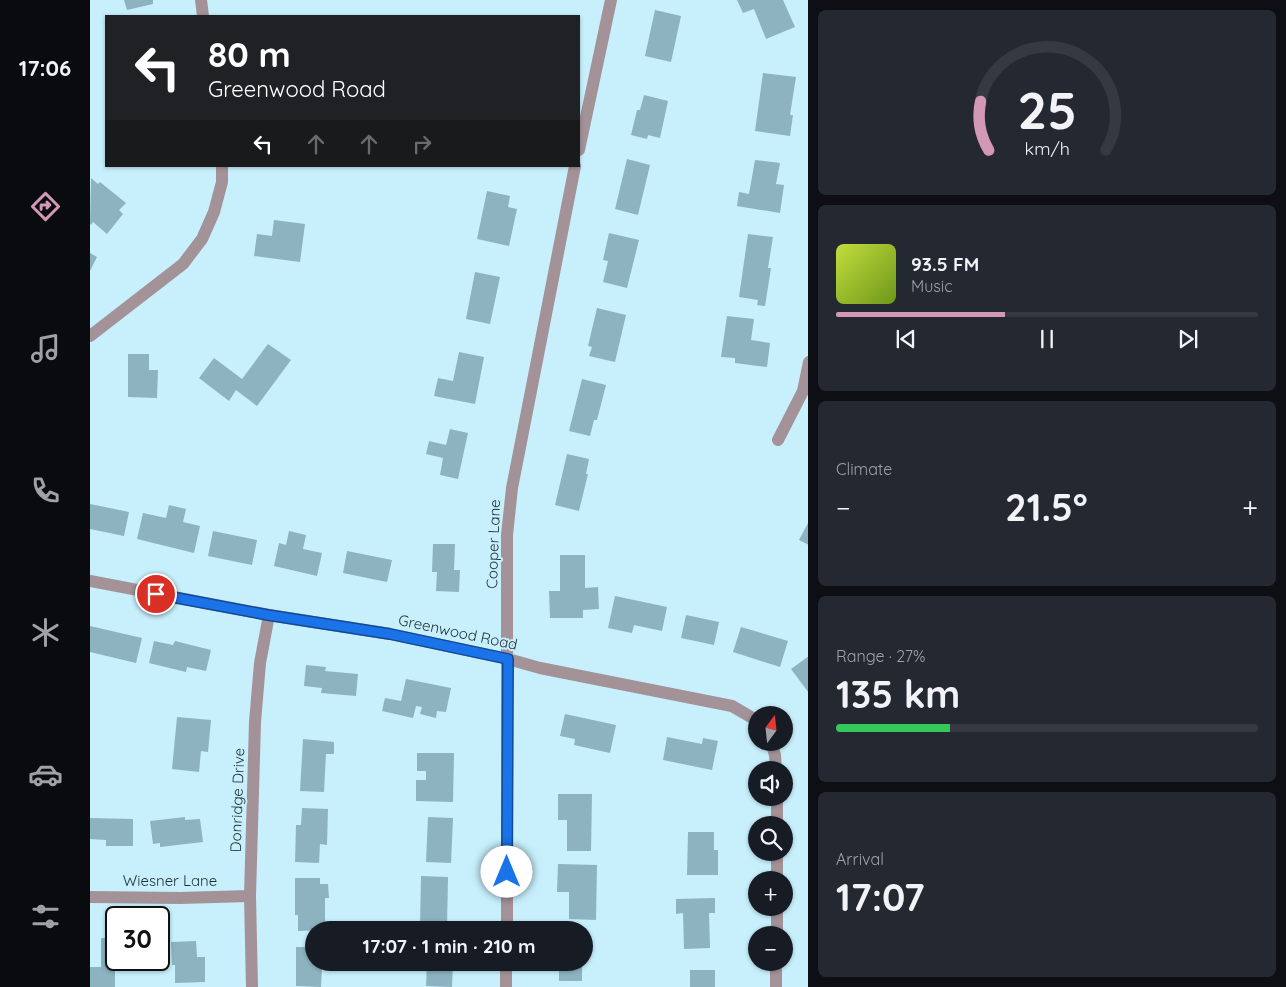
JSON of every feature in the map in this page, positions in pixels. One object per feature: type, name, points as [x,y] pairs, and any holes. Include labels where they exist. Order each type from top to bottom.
[{"type":"street","points":[[201,0],[203,15]]},
{"type":"street","points":[[580,145],[611,0]]},
{"type":"street","points":[[90,336],[183,264],[202,240],[214,212],[222,182],[222,167]]},
{"type":"street","name":"Cooper Lane","points":[[507,921],[507,535],[512,488],[575,167]]},
{"type":"street","points":[[778,440],[803,391],[808,362]]},
{"type":"street","name":"Greenwood Road","points":[[90,581],[268,615],[390,634],[508,659],[540,668],[732,706],[748,715]]},
{"type":"street","name":"Donridge Drive","points":[[252,987],[250,896],[255,722],[260,663],[268,615]]},
{"type":"street","name":"Wiesner Lane","points":[[90,897],[180,898],[250,896]]},
{"type":"street","points":[[506,971],[506,987]]},
{"type":"street","points":[[776,971],[776,987]]},
{"type":"building","points":[[124,0],[153,0],[153,4],[127,10]]},
{"type":"building","points":[[737,0],[783,0],[795,27],[766,39],[754,9],[743,13]]},
{"type":"building","points":[[655,10],[681,16],[671,62],[645,56]]},
{"type":"building","points":[[763,73],[796,77],[790,115],[793,115],[790,136],[755,131]]},
{"type":"building","points":[[644,95],[668,101],[660,138],[648,135],[647,139],[631,135],[637,110],[640,110]]},
{"type":"building","points":[[627,159],[650,165],[638,215],[615,209]]},
{"type":"building","points":[[755,160],[780,163],[776,184],[784,185],[780,213],[737,206],[739,192],[749,194]]},
{"type":"building","points":[[91,178],[98,184],[100,182],[126,203],[119,210],[123,214],[107,234],[93,222],[90,224]]},
{"type":"building","points":[[487,191],[510,196],[508,207],[517,209],[509,246],[477,239]]},
{"type":"building","points":[[274,220],[305,224],[300,262],[254,256],[257,234],[272,236]]},
{"type":"building","points":[[609,233],[639,240],[627,288],[603,282],[608,261],[603,260]]},
{"type":"building","points":[[748,234],[773,237],[768,268],[771,268],[765,306],[757,305],[758,300],[739,297]]},
{"type":"building","points":[[90,253],[97,257],[90,271]]},
{"type":"building","points":[[475,272],[500,277],[490,324],[466,319]]},
{"type":"building","points":[[597,308],[626,315],[615,362],[589,356],[592,347],[588,346]]},
{"type":"building","points":[[727,316],[754,319],[751,340],[770,343],[767,367],[735,363],[735,358],[721,357]]},
{"type":"building","points":[[268,344],[291,360],[257,406],[236,390],[229,401],[199,378],[214,358],[242,379]]},
{"type":"building","points":[[459,352],[484,357],[475,404],[434,396],[438,378],[453,381]]},
{"type":"building","points":[[128,354],[149,354],[149,370],[158,370],[157,398],[128,397]]},
{"type":"building","points":[[582,379],[606,385],[597,420],[594,420],[590,436],[569,431]]},
{"type":"building","points":[[450,429],[468,433],[458,479],[440,475],[443,458],[426,454],[429,441],[446,445]]},
{"type":"building","points":[[567,454],[589,459],[586,474],[588,474],[579,511],[555,505]]},
{"type":"building","points":[[90,504],[129,512],[124,536],[90,529]]},
{"type":"building","points":[[169,505],[186,509],[183,522],[200,526],[194,553],[137,539],[143,513],[166,518]]},
{"type":"building","points":[[808,523],[808,544],[799,540]]},
{"type":"building","points":[[213,531],[257,540],[252,565],[208,556]]},
{"type":"building","points":[[289,531],[306,535],[303,549],[322,553],[317,576],[274,566],[279,543],[286,545]]},
{"type":"building","points":[[433,544],[455,544],[454,570],[460,570],[459,592],[436,591],[437,572],[432,572]]},
{"type":"building","points":[[347,551],[392,560],[387,582],[343,573]]},
{"type":"building","points":[[560,555],[585,555],[585,588],[598,587],[599,609],[583,610],[583,618],[550,618],[549,591],[560,591]]},
{"type":"building","points":[[615,596],[667,607],[662,631],[634,625],[632,633],[608,628]]},
{"type":"building","points":[[686,615],[719,622],[714,645],[681,638]]},
{"type":"building","points":[[90,626],[142,638],[136,663],[90,652]]},
{"type":"building","points":[[741,627],[788,641],[780,667],[733,652]]},
{"type":"building","points":[[154,641],[173,645],[175,641],[211,650],[206,671],[187,667],[186,672],[149,663]]},
{"type":"building","points":[[808,657],[808,692],[791,669]]},
{"type":"building","points":[[306,665],[326,667],[325,671],[358,674],[356,696],[321,693],[322,688],[304,686]]},
{"type":"building","points":[[406,679],[451,688],[446,712],[437,711],[436,718],[420,714],[422,707],[416,706],[413,718],[382,711],[385,698],[401,701]]},
{"type":"building","points":[[565,714],[616,725],[610,753],[574,745],[575,739],[560,736]]},
{"type":"building","points":[[177,717],[211,720],[208,752],[201,751],[199,772],[172,769]]},
{"type":"building","points":[[667,737],[702,744],[703,738],[718,741],[712,770],[663,760]]},
{"type":"building","points":[[303,739],[334,742],[334,754],[326,754],[324,792],[300,791]]},
{"type":"building","points":[[417,753],[454,753],[453,802],[416,801],[416,780],[426,780],[426,771],[417,771]]},
{"type":"building","points":[[558,794],[592,794],[591,851],[567,851],[567,820],[558,820]]},
{"type":"building","points":[[302,808],[328,809],[327,845],[320,844],[319,863],[295,862],[296,825],[301,825]]},
{"type":"building","points":[[185,817],[185,820],[200,819],[203,842],[160,847],[160,843],[153,844],[150,821]]},
{"type":"building","points":[[428,817],[453,818],[451,863],[426,862]]},
{"type":"building","points":[[90,818],[133,819],[133,846],[106,846],[106,840],[90,839]]},
{"type":"building","points":[[688,832],[714,832],[714,850],[718,850],[718,875],[687,875]]},
{"type":"building","points":[[558,864],[597,865],[596,920],[569,919],[569,892],[557,892]]},
{"type":"building","points":[[421,876],[448,877],[447,921],[420,921]]},
{"type":"building","points":[[295,878],[320,878],[320,884],[328,884],[329,898],[325,898],[325,921],[305,921],[305,931],[298,931],[298,915],[295,915]]},
{"type":"building","points":[[715,898],[715,913],[709,913],[710,948],[684,949],[683,913],[676,914],[676,899]]},
{"type":"building","points":[[101,938],[105,938],[105,971],[115,971],[115,987],[90,987],[90,967],[101,967]]},
{"type":"building","points":[[196,941],[197,957],[205,957],[205,982],[175,983],[175,965],[172,965],[171,942]]},
{"type":"building","points":[[296,947],[305,947],[305,971],[322,971],[321,987],[296,986]]},
{"type":"building","points":[[690,970],[715,970],[715,987],[690,987]]},
{"type":"building","points":[[427,971],[453,971],[452,987],[426,986]]},
{"type":"building","points":[[559,971],[582,971],[582,981],[559,981]]},
{"type":"route","points":[[156,594],[268,615],[390,634],[508,659],[507,872]]}]
